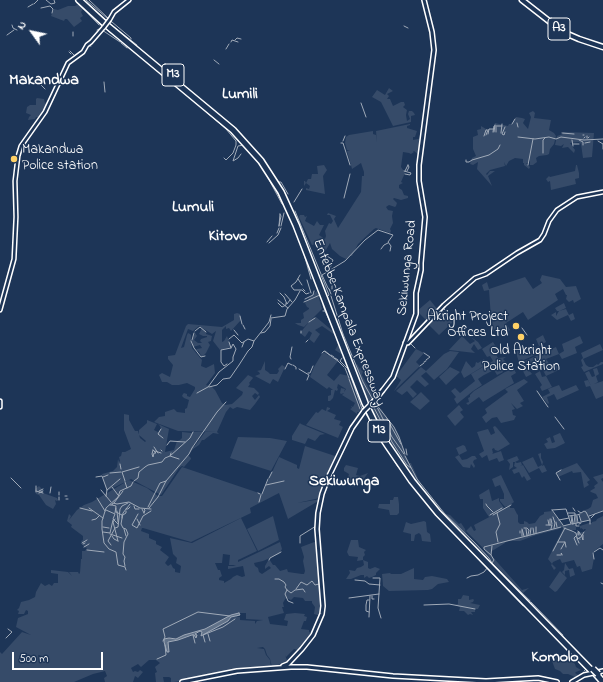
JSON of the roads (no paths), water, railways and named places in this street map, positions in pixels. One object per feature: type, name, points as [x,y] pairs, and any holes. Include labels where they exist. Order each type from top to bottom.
[{"type":"highway","name":"M3","points":[[81,0],[107,23]]},
{"type":"highway","name":"Entebbe-Kampala Expressway","points":[[81,0],[104,23],[233,130],[261,161],[281,192],[296,226],[365,403],[380,434],[412,481],[438,513],[592,670],[599,673],[603,680]]},
{"type":"highway","name":"Entebbe-Kampala Expressway","points":[[107,23],[222,116],[265,162],[293,212],[365,397],[381,432],[395,454],[417,484],[440,511],[592,670]]},
{"type":"main road","name":"Sekiwunga Road","points":[[281,667],[288,664],[302,649],[316,628],[322,614],[323,606],[317,529],[318,513],[322,494],[328,478],[352,428],[392,377],[416,314],[415,297],[421,270],[420,263],[425,222],[418,168],[434,50],[432,32],[424,0]]},
{"type":"main road","name":"A3","points":[[522,0],[563,32],[603,47]]},
{"type":"main road","points":[[182,682],[228,672],[281,667],[307,667],[393,676],[486,681],[538,678],[557,682]]},
{"type":"main road","points":[[572,682],[584,674],[599,673]]},
{"type":"street","points":[[0,310],[14,259],[16,217],[15,181],[18,156],[21,146],[45,112],[68,63],[83,52],[87,45],[107,23],[114,12],[129,0]]},
{"type":"street","points":[[406,343],[444,305],[475,278],[486,274],[512,256],[540,240],[549,221],[557,210],[576,197],[603,192]]},
{"type":"street","points":[[0,401],[0,407]]},
{"type":"waterway","points":[[34,4],[38,0]]},
{"type":"waterway","points":[[46,0],[51,4],[55,3],[54,0]]},
{"type":"waterway","points":[[75,0],[99,25]]},
{"type":"waterway","points":[[83,0],[107,21]]},
{"type":"waterway","points":[[86,0],[107,18]]},
{"type":"waterway","points":[[89,0],[108,18],[106,20]]},
{"type":"waterway","points":[[28,7],[33,4]]},
{"type":"waterway","points":[[41,8],[50,6],[53,9],[52,13]]},
{"type":"waterway","points":[[110,22],[112,22],[131,39]]},
{"type":"waterway","points":[[109,23],[137,45]]},
{"type":"waterway","points":[[12,25],[13,28],[17,30]]},
{"type":"waterway","points":[[404,26],[408,28]]},
{"type":"waterway","points":[[106,27],[107,30],[129,47]]},
{"type":"waterway","points":[[7,35],[14,30]]},
{"type":"waterway","points":[[102,30],[120,42]]},
{"type":"waterway","points":[[235,40],[237,38],[241,39]]},
{"type":"waterway","points":[[231,42],[232,40],[238,42]]},
{"type":"waterway","points":[[121,43],[127,48]]},
{"type":"waterway","points":[[226,49],[229,44]]},
{"type":"waterway","points":[[70,51],[75,56],[76,55]]},
{"type":"waterway","points":[[214,60],[219,64]]},
{"type":"waterway","points":[[60,77],[63,70]]},
{"type":"waterway","points":[[104,82],[105,92]]},
{"type":"waterway","points":[[41,85],[45,89]]},
{"type":"waterway","points":[[361,103],[366,117]]},
{"type":"waterway","points":[[205,111],[226,129],[236,141],[233,153],[226,160],[224,158]]},
{"type":"waterway","points":[[512,124],[515,119]]},
{"type":"waterway","points":[[517,123],[518,127]]},
{"type":"waterway","points":[[501,133],[502,124]]},
{"type":"waterway","points":[[494,132],[495,125]]},
{"type":"waterway","points":[[493,132],[495,126]]},
{"type":"waterway","points":[[496,126],[502,126]]},
{"type":"waterway","points":[[496,127],[496,132]]},
{"type":"waterway","points":[[505,127],[502,134],[504,135],[505,132]]},
{"type":"waterway","points":[[488,134],[489,129],[493,129]]},
{"type":"waterway","points":[[484,136],[487,130]]},
{"type":"waterway","points":[[486,135],[488,130]]},
{"type":"waterway","points":[[562,133],[574,134]]},
{"type":"waterway","points":[[343,141],[345,136]]},
{"type":"waterway","points":[[518,137],[535,139],[549,137],[556,139],[561,137],[584,140],[603,139]]},
{"type":"waterway","points":[[543,153],[543,140],[545,138]]},
{"type":"waterway","points":[[528,165],[533,139]]},
{"type":"waterway","points":[[572,140],[573,146]]},
{"type":"waterway","points":[[579,140],[583,142],[583,145]]},
{"type":"waterway","points":[[598,141],[603,144],[603,149]]},
{"type":"waterway","points":[[585,143],[590,142]]},
{"type":"waterway","points":[[341,143],[343,143],[350,165]]},
{"type":"waterway","points":[[573,144],[579,144]]},
{"type":"waterway","points":[[241,154],[233,161],[238,146],[244,145]]},
{"type":"waterway","points":[[466,160],[466,162],[469,162],[489,155],[498,149],[500,145]]},
{"type":"waterway","points":[[405,171],[408,165]]},
{"type":"waterway","points":[[407,171],[409,167],[408,165]]},
{"type":"waterway","points":[[404,171],[411,173],[410,175],[405,174]]},
{"type":"waterway","points":[[344,198],[350,174]]},
{"type":"waterway","points":[[267,176],[282,204],[284,204]]},
{"type":"waterway","points":[[279,182],[281,182],[288,194]]},
{"type":"waterway","points":[[272,183],[282,201]]},
{"type":"waterway","points":[[294,202],[302,189]]},
{"type":"waterway","points":[[551,216],[557,208]]},
{"type":"waterway","points":[[295,211],[321,274]]},
{"type":"waterway","points":[[281,226],[284,213]]},
{"type":"waterway","points":[[279,226],[280,214]]},
{"type":"waterway","points":[[279,226],[280,214]]},
{"type":"waterway","points":[[292,221],[297,235]]},
{"type":"waterway","points":[[277,233],[279,228]]},
{"type":"waterway","points":[[269,243],[278,235],[281,228]]},
{"type":"waterway","points":[[322,275],[345,261],[365,240],[378,230],[393,235],[388,242],[391,246],[390,251]]},
{"type":"waterway","points":[[267,242],[272,236]]},
{"type":"waterway","points":[[381,249],[388,243]]},
{"type":"waterway","points":[[302,247],[311,279]]},
{"type":"waterway","points":[[327,256],[333,260],[329,271]]},
{"type":"waterway","points":[[307,261],[323,301]]},
{"type":"waterway","points":[[323,265],[326,265],[329,268]]},
{"type":"waterway","points":[[300,275],[296,282],[291,286],[294,290],[302,290],[306,294],[309,293]]},
{"type":"waterway","points":[[321,275],[329,295],[328,296]]},
{"type":"waterway","points":[[322,275],[330,290]]},
{"type":"waterway","points":[[298,279],[302,285]]},
{"type":"waterway","points":[[307,280],[311,293]]},
{"type":"waterway","points":[[332,282],[332,289]]},
{"type":"waterway","points":[[329,289],[331,294]]},
{"type":"waterway","points":[[271,318],[285,316],[287,309],[295,300],[300,291]]},
{"type":"waterway","points":[[305,299],[313,295],[314,291]]},
{"type":"waterway","points":[[280,293],[284,297]]},
{"type":"waterway","points":[[285,294],[292,302]]},
{"type":"waterway","points":[[304,302],[320,295]]},
{"type":"waterway","points":[[331,296],[343,334]]},
{"type":"waterway","points":[[284,297],[287,304],[290,300]]},
{"type":"waterway","points":[[278,300],[288,308]]},
{"type":"waterway","points":[[278,303],[282,307],[286,305],[286,303]]},
{"type":"waterway","points":[[323,305],[325,311]]},
{"type":"waterway","points":[[323,311],[325,311],[335,333]]},
{"type":"waterway","points":[[254,341],[269,322],[271,315]]},
{"type":"waterway","points":[[422,330],[436,315]]},
{"type":"waterway","points":[[240,316],[242,324]]},
{"type":"waterway","points":[[309,322],[315,318]]},
{"type":"waterway","points":[[261,333],[265,332],[270,326],[271,319]]},
{"type":"waterway","points":[[243,325],[245,329]]},
{"type":"waterway","points":[[195,331],[200,327],[206,332]]},
{"type":"waterway","points":[[522,328],[527,335]]},
{"type":"waterway","points":[[234,330],[238,335]]},
{"type":"waterway","points":[[192,340],[194,333]]},
{"type":"waterway","points":[[343,334],[363,382],[373,400]]},
{"type":"waterway","points":[[209,387],[217,385],[223,379],[230,378],[252,347],[254,341],[248,339],[242,343],[234,335],[229,339]]},
{"type":"waterway","points":[[191,341],[201,357],[205,356]]},
{"type":"waterway","points":[[229,342],[231,348]]},
{"type":"waterway","points":[[242,347],[244,342]]},
{"type":"waterway","points":[[410,343],[415,348]]},
{"type":"waterway","points":[[197,393],[208,387],[219,372],[233,361],[236,349],[233,344],[231,348],[221,350],[221,362],[224,366],[227,364]]},
{"type":"waterway","points":[[291,359],[292,347]]},
{"type":"waterway","points":[[322,353],[324,351],[344,367]]},
{"type":"waterway","points":[[325,351],[330,355]]},
{"type":"waterway","points":[[424,353],[430,357],[426,360]]},
{"type":"waterway","points":[[342,358],[340,361],[347,368]]},
{"type":"waterway","points":[[285,369],[288,363],[292,365]]},
{"type":"waterway","points":[[420,366],[424,363]]},
{"type":"waterway","points":[[293,365],[296,369]]},
{"type":"waterway","points":[[308,373],[310,373],[313,366]]},
{"type":"waterway","points":[[345,368],[349,378]]},
{"type":"waterway","points":[[299,369],[309,375],[307,380]]},
{"type":"waterway","points":[[348,369],[362,409]]},
{"type":"waterway","points":[[349,379],[360,409]]},
{"type":"waterway","points":[[537,391],[548,407]]},
{"type":"waterway","points":[[149,508],[158,497],[166,481],[189,454],[217,412],[226,402]]},
{"type":"waterway","points":[[375,403],[394,427],[405,454]]},
{"type":"waterway","points":[[372,404],[392,442],[407,465],[411,468]]},
{"type":"waterway","points":[[376,405],[392,437],[404,454]]},
{"type":"waterway","points":[[365,412],[367,416]]},
{"type":"waterway","points":[[368,416],[381,440],[398,467],[399,466]]},
{"type":"waterway","points":[[555,417],[564,429]]},
{"type":"waterway","points":[[387,419],[401,444]]},
{"type":"waterway","points":[[161,429],[158,434],[163,438]]},
{"type":"waterway","points":[[134,481],[138,478],[139,472],[145,467],[162,462],[165,458],[170,456],[190,438],[193,432]]},
{"type":"waterway","points":[[167,445],[170,441],[185,442]]},
{"type":"waterway","points":[[154,447],[158,453]]},
{"type":"waterway","points":[[406,449],[407,455]]},
{"type":"waterway","points":[[153,450],[156,453],[154,453],[153,457],[153,450]]},
{"type":"waterway","points":[[155,451],[161,453]]},
{"type":"waterway","points":[[341,455],[343,451]]},
{"type":"waterway","points":[[171,453],[170,456],[179,459]]},
{"type":"waterway","points":[[405,456],[417,479],[444,513],[530,601]]},
{"type":"waterway","points":[[120,464],[121,469]]},
{"type":"waterway","points":[[125,481],[122,472],[139,467]]},
{"type":"waterway","points":[[560,480],[556,473],[561,470]]},
{"type":"waterway","points":[[110,473],[121,472]]},
{"type":"waterway","points":[[269,478],[272,472]]},
{"type":"waterway","points":[[103,477],[108,475]]},
{"type":"waterway","points":[[96,477],[102,476],[107,490],[106,496]]},
{"type":"waterway","points":[[11,478],[21,488]]},
{"type":"waterway","points":[[107,490],[120,479]]},
{"type":"waterway","points":[[262,494],[268,479]]},
{"type":"waterway","points":[[148,507],[160,483],[166,481]]},
{"type":"waterway","points":[[266,485],[284,481]]},
{"type":"waterway","points":[[125,482],[127,488]]},
{"type":"waterway","points":[[126,570],[125,567],[118,565],[116,552],[109,549],[104,543],[102,521],[106,508],[118,497],[120,491],[131,486],[133,482]]},
{"type":"waterway","points":[[36,486],[36,492]]},
{"type":"waterway","points":[[50,493],[51,487]]},
{"type":"waterway","points":[[112,487],[118,495]]},
{"type":"waterway","points":[[39,491],[43,489]]},
{"type":"waterway","points":[[101,490],[111,502]]},
{"type":"waterway","points":[[36,491],[43,493]]},
{"type":"waterway","points":[[39,493],[43,491]]},
{"type":"waterway","points":[[114,503],[123,491]]},
{"type":"waterway","points":[[259,502],[261,495]]},
{"type":"waterway","points":[[97,498],[105,511]]},
{"type":"waterway","points":[[110,505],[113,503],[117,504],[129,502],[140,508],[151,509]]},
{"type":"waterway","points":[[111,545],[108,541],[115,528],[118,527],[120,509],[128,503]]},
{"type":"waterway","points":[[125,566],[125,557],[123,554],[124,542],[128,534],[126,529],[123,528],[121,524],[123,513],[130,504]]},
{"type":"waterway","points":[[486,504],[493,512]]},
{"type":"waterway","points":[[112,505],[116,506],[115,513]]},
{"type":"waterway","points":[[493,515],[511,505]]},
{"type":"waterway","points":[[134,506],[135,509],[139,509]]},
{"type":"waterway","points":[[126,509],[130,507]]},
{"type":"waterway","points":[[80,508],[92,511]]},
{"type":"waterway","points":[[89,508],[103,518]]},
{"type":"waterway","points":[[116,508],[116,512],[122,515],[122,518]]},
{"type":"waterway","points":[[490,515],[502,508]]},
{"type":"waterway","points":[[142,509],[144,513]]},
{"type":"waterway","points":[[144,509],[144,513]]},
{"type":"waterway","points":[[552,510],[566,509],[571,524],[563,526]]},
{"type":"waterway","points":[[106,510],[115,514],[113,519],[118,524]]},
{"type":"waterway","points":[[552,510],[563,525]]},
{"type":"waterway","points":[[117,511],[118,522]]},
{"type":"waterway","points":[[123,515],[126,511]]},
{"type":"waterway","points":[[138,514],[132,525],[137,528],[143,516],[151,511]]},
{"type":"waterway","points":[[578,511],[581,513],[584,511],[586,512],[590,520],[590,524]]},
{"type":"waterway","points":[[589,516],[603,511]]},
{"type":"waterway","points":[[497,513],[500,524],[496,532],[498,542]]},
{"type":"waterway","points":[[568,513],[575,513],[575,515],[569,516]]},
{"type":"waterway","points":[[574,523],[575,515],[580,514]]},
{"type":"waterway","points":[[591,518],[595,514]]},
{"type":"waterway","points":[[579,515],[581,521]]},
{"type":"waterway","points":[[92,520],[99,516]]},
{"type":"waterway","points":[[571,516],[572,524]]},
{"type":"waterway","points":[[572,516],[573,524]]},
{"type":"waterway","points":[[576,516],[576,522]]},
{"type":"waterway","points":[[577,516],[578,523]]},
{"type":"waterway","points":[[553,517],[555,523],[554,528]]},
{"type":"waterway","points":[[559,520],[569,518]]},
{"type":"waterway","points":[[115,519],[113,522],[118,541]]},
{"type":"waterway","points":[[137,519],[140,525]]},
{"type":"waterway","points":[[550,519],[550,525]]},
{"type":"waterway","points":[[551,519],[552,524]]},
{"type":"waterway","points":[[103,532],[110,533],[113,520]]},
{"type":"waterway","points":[[442,520],[453,533]]},
{"type":"waterway","points":[[548,520],[549,525]]},
{"type":"waterway","points":[[572,524],[590,520]]},
{"type":"waterway","points":[[556,522],[557,527]]},
{"type":"waterway","points":[[576,523],[576,526],[579,526]]},
{"type":"waterway","points":[[546,525],[552,525],[551,529]]},
{"type":"waterway","points":[[300,543],[300,536],[316,526]]},
{"type":"waterway","points":[[103,527],[109,528]]},
{"type":"waterway","points":[[536,527],[536,533]]},
{"type":"waterway","points":[[491,555],[484,549],[484,547],[561,527]]},
{"type":"waterway","points":[[524,528],[529,530],[528,535]]},
{"type":"waterway","points":[[530,535],[531,528]]},
{"type":"waterway","points":[[533,528],[534,534]]},
{"type":"waterway","points":[[564,528],[576,533],[577,538],[580,539]]},
{"type":"waterway","points":[[553,551],[565,528]]},
{"type":"waterway","points":[[124,529],[126,536]]},
{"type":"waterway","points":[[522,529],[524,536]]},
{"type":"waterway","points":[[526,529],[527,536]]},
{"type":"waterway","points":[[522,530],[522,536]]},
{"type":"waterway","points":[[578,531],[582,536]]},
{"type":"waterway","points":[[579,538],[584,532]]},
{"type":"waterway","points":[[453,533],[523,606]]},
{"type":"waterway","points":[[110,534],[122,538]]},
{"type":"waterway","points":[[582,537],[583,540],[583,535]]},
{"type":"waterway","points":[[112,536],[118,541]]},
{"type":"waterway","points":[[576,536],[574,538],[577,545]]},
{"type":"waterway","points":[[577,538],[579,543]]},
{"type":"waterway","points":[[82,543],[87,540]]},
{"type":"waterway","points":[[558,542],[565,542],[561,549]]},
{"type":"waterway","points":[[565,542],[566,547]]},
{"type":"waterway","points":[[84,547],[89,544]]},
{"type":"waterway","points":[[492,546],[491,555],[494,560],[492,563]]},
{"type":"waterway","points":[[594,552],[600,548],[603,550]]},
{"type":"waterway","points":[[87,550],[104,552]]},
{"type":"waterway","points":[[269,560],[281,552]]},
{"type":"waterway","points":[[593,553],[594,559]]},
{"type":"waterway","points":[[467,578],[484,572],[488,567]]},
{"type":"waterway","points":[[373,578],[380,578],[378,608],[381,618]]},
{"type":"waterway","points":[[275,579],[279,579],[284,582],[286,585],[285,587],[291,593],[295,590],[303,589],[305,592]]},
{"type":"waterway","points":[[355,580],[380,585]]},
{"type":"waterway","points":[[296,589],[301,582],[307,585],[312,581],[315,585],[319,584]]},
{"type":"waterway","points":[[287,590],[285,594],[288,601],[293,603]]},
{"type":"waterway","points":[[349,598],[379,594]]},
{"type":"waterway","points":[[369,617],[370,596]]},
{"type":"waterway","points":[[372,596],[372,599],[374,599]]},
{"type":"waterway","points":[[369,600],[367,600],[366,611],[369,612]]},
{"type":"waterway","points":[[531,602],[563,635]]},
{"type":"waterway","points":[[424,605],[449,604],[475,609]]},
{"type":"waterway","points":[[163,641],[165,637],[163,629],[198,612],[230,616]]},
{"type":"waterway","points":[[205,642],[203,635],[223,627],[235,619]]},
{"type":"waterway","points":[[6,638],[12,632],[8,629]]},
{"type":"waterway","points":[[208,634],[210,641]]},
{"type":"waterway","points":[[193,635],[195,643]]},
{"type":"waterway","points":[[157,659],[166,655],[165,645]]},
{"type":"waterway","points":[[582,666],[586,669],[584,671]]},
{"type":"place","name":"Makandwa Police station","points":[[14,159]]},
{"type":"place","name":"Akright Project Offices Ltd","points":[[516,326]]},
{"type":"place","name":"Old Akright Police Station","points":[[521,337]]},
{"type":"district","name":"Makandwa","points":[[44,81]]},
{"type":"district","name":"Lumili","points":[[240,95]]},
{"type":"district","name":"Lumuli","points":[[193,208]]},
{"type":"district","name":"Kitovo","points":[[228,237]]},
{"type":"district","name":"Sekiwunga","points":[[344,482]]},
{"type":"district","name":"Komolo","points":[[555,658]]}]
